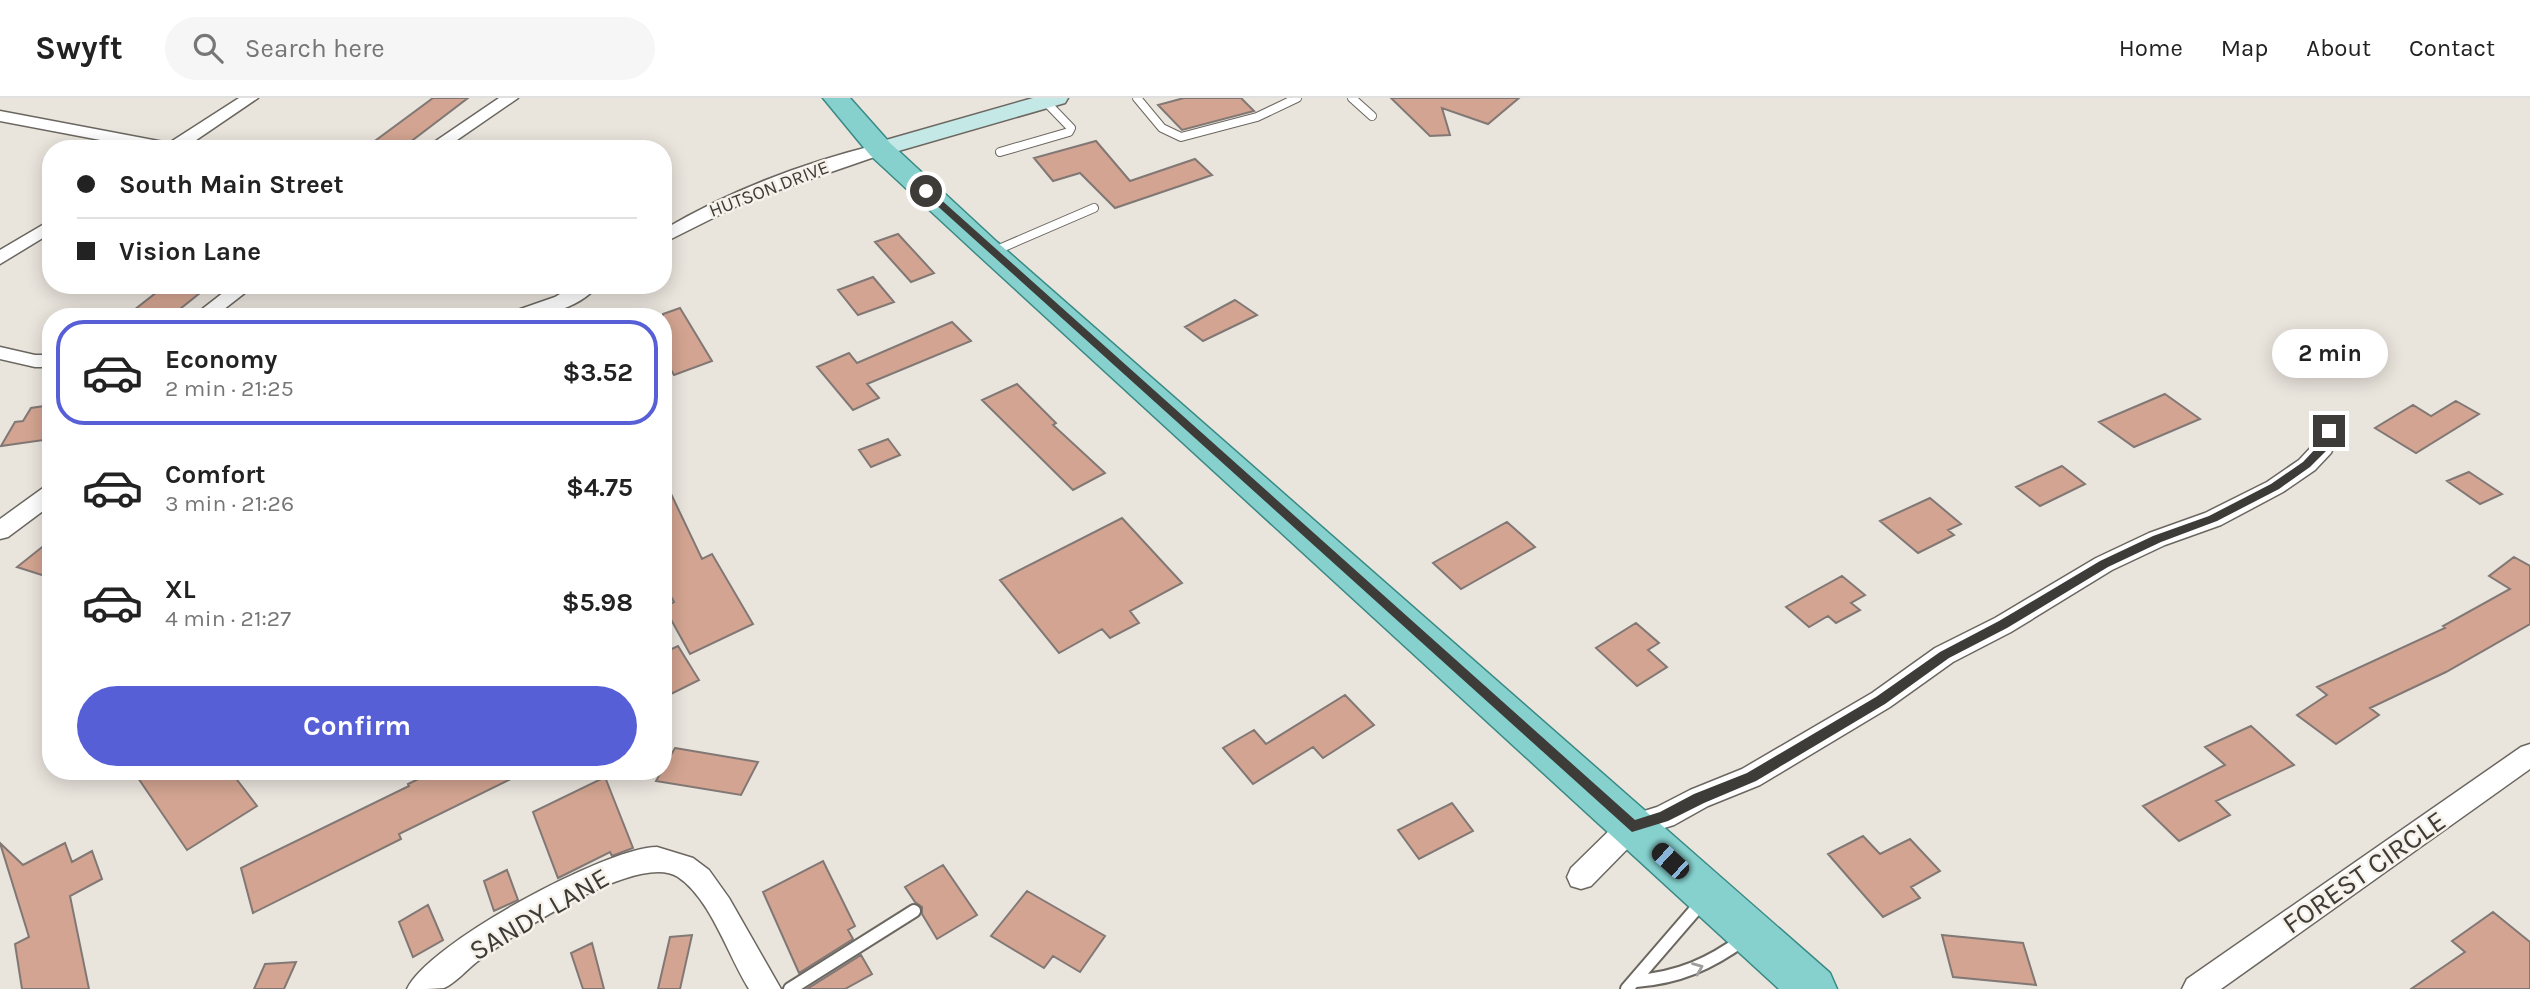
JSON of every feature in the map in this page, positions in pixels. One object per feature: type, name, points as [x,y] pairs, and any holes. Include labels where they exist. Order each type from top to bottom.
[{"type":"main road","points":[[836,98],[880,149],[992,252],[1813,989]]},
{"type":"street","points":[[185,140],[250,98]]},
{"type":"street","points":[[446,140],[510,98]]},
{"type":"street","points":[[880,149],[1051,100]]},
{"type":"street","points":[[0,116],[124,140]]},
{"type":"street","name":"HUTSON DRIVE","points":[[672,233],[715,208],[791,178],[880,149]]},
{"type":"street","points":[[0,258],[42,231]]},
{"type":"street","points":[[214,308],[233,294]]},
{"type":"street","points":[[540,308],[573,294]]},
{"type":"street","points":[[0,353],[42,361]]},
{"type":"street","points":[[1581,877],[1632,826],[1664,817],[1751,777],[1881,700],[1944,655],[2003,625],[2104,564],[2157,539],[2213,519],[2275,487],[2306,465],[2323,448],[2329,431],[2326,422]]},
{"type":"street","points":[[0,531],[42,500]]},
{"type":"street","name":"FOREST CIRCLE","points":[[2197,989],[2530,755]]},
{"type":"street","name":"SANDY LANE","points":[[422,989],[497,933],[552,899],[601,873],[649,860],[671,861],[688,869],[701,881],[750,967],[766,989]]},
{"type":"lane","points":[[1137,98],[1162,128],[1181,137],[1257,117],[1297,98]]},
{"type":"lane","points":[[1352,98],[1372,116]]},
{"type":"lane","points":[[1000,152],[1069,132],[1072,128],[1051,100]]},
{"type":"lane","points":[[992,252],[1094,208]]},
{"type":"lane","points":[[1631,985],[1646,964],[1708,895]]},
{"type":"lane","points":[[790,989],[914,911]]},
{"type":"lane","points":[[1631,985],[1666,980],[1696,969],[1719,959],[1751,933]]},
{"type":"building","points":[[433,98],[468,98],[413,140],[376,140]]},
{"type":"building","points":[[1184,98],[1241,98],[1254,111],[1182,130],[1158,105]]},
{"type":"building","points":[[1391,98],[1519,98],[1488,124],[1442,108],[1450,135],[1430,136]]},
{"type":"building","points":[[1096,141],[1130,181],[1195,159],[1212,175],[1115,208],[1080,173],[1053,181],[1034,158]]},
{"type":"building","points":[[898,234],[934,273],[911,282],[875,242]]},
{"type":"building","points":[[873,277],[894,302],[858,315],[838,290]]},
{"type":"building","points":[[154,294],[199,294],[181,308],[137,308]]},
{"type":"building","points":[[1235,300],[1257,315],[1203,341],[1185,327]]},
{"type":"building","points":[[680,308],[712,361],[674,375],[672,372],[672,311]]},
{"type":"building","points":[[952,322],[971,341],[867,384],[879,398],[853,410],[817,367],[849,353],[857,363]]},
{"type":"building","points":[[1017,384],[1056,423],[1053,425],[1105,473],[1073,490],[982,400]]},
{"type":"building","points":[[2165,394],[2200,419],[2134,447],[2099,422]]},
{"type":"building","points":[[2456,401],[2479,414],[2416,453],[2375,428],[2413,405],[2431,416]]},
{"type":"building","points":[[42,406],[42,440],[1,446],[15,422],[23,421],[31,408]]},
{"type":"building","points":[[888,439],[900,455],[871,467],[859,450]]},
{"type":"building","points":[[2062,466],[2085,484],[2040,506],[2016,487]]},
{"type":"building","points":[[2469,472],[2502,494],[2480,504],[2447,481]]},
{"type":"building","points":[[672,496],[702,559],[712,554],[753,624],[690,654],[672,621]]},
{"type":"building","points":[[1930,498],[1961,524],[1948,530],[1954,535],[1918,553],[1880,521]]},
{"type":"building","points":[[1122,518],[1182,583],[1130,611],[1139,623],[1110,638],[1102,629],[1059,653],[1000,580]]},
{"type":"building","points":[[1507,522],[1535,547],[1461,589],[1433,563]]},
{"type":"building","points":[[42,547],[42,575],[17,567]]},
{"type":"building","points":[[2514,557],[2530,566],[2530,624],[2446,672],[2370,708],[2379,715],[2336,744],[2297,715],[2327,695],[2317,687],[2445,628],[2443,626],[2510,589],[2489,576]]},
{"type":"building","points":[[1842,576],[1865,595],[1851,603],[1860,610],[1836,623],[1828,616],[1809,627],[1786,607]]},
{"type":"building","points":[[1636,623],[1659,643],[1648,650],[1667,667],[1637,686],[1596,648]]},
{"type":"building","points":[[678,646],[699,680],[672,694],[672,649]]},
{"type":"building","points":[[1345,695],[1374,725],[1323,758],[1313,747],[1253,784],[1223,748],[1254,730],[1266,744]]},
{"type":"building","points":[[2251,726],[2294,765],[2216,801],[2230,815],[2179,841],[2143,806],[2225,765],[2205,747]]},
{"type":"building","points":[[675,748],[758,762],[741,795],[656,781],[672,780],[672,753]]},
{"type":"building","points":[[139,780],[237,780],[257,806],[187,850]]},
{"type":"building","points":[[416,780],[509,780],[399,834],[401,839],[253,913],[241,868],[409,786],[408,784]]},
{"type":"building","points":[[599,780],[606,780],[633,848],[612,856],[610,852],[558,878],[533,812]]},
{"type":"building","points":[[1452,803],[1473,831],[1419,859],[1398,830]]},
{"type":"building","points":[[1863,836],[1880,854],[1910,839],[1940,871],[1911,887],[1920,898],[1883,917],[1828,854]]},
{"type":"building","points":[[0,843],[23,865],[65,843],[72,862],[92,851],[102,879],[70,896],[89,989],[22,989],[15,944],[29,937]]},
{"type":"building","points":[[823,861],[855,926],[848,930],[853,939],[799,973],[763,892]]},
{"type":"building","points":[[943,865],[977,915],[937,939],[922,914],[922,907],[905,887]]},
{"type":"building","points":[[507,870],[518,900],[494,911],[484,881]]},
{"type":"building","points":[[1027,891],[1105,936],[1080,972],[1053,956],[1044,968],[991,936]]},
{"type":"building","points":[[428,905],[443,940],[413,957],[399,922]]},
{"type":"building","points":[[2493,912],[2530,942],[2530,989],[2411,989],[2465,952],[2452,941]]},
{"type":"building","points":[[692,935],[680,989],[658,989],[670,937]]},
{"type":"building","points":[[1942,935],[2023,943],[2036,985],[1953,977]]},
{"type":"building","points":[[592,943],[604,989],[583,989],[571,953]]},
{"type":"building","points":[[861,955],[872,974],[845,989],[807,989]]},
{"type":"building","points":[[296,962],[284,989],[254,989],[265,964]]},
{"type":"route","points":[[926,191],[1632,826],[1664,817],[1751,777],[1881,700],[1944,655],[2003,625],[2104,564],[2157,539],[2213,519],[2275,487],[2306,465],[2323,448],[2329,431]]}]
